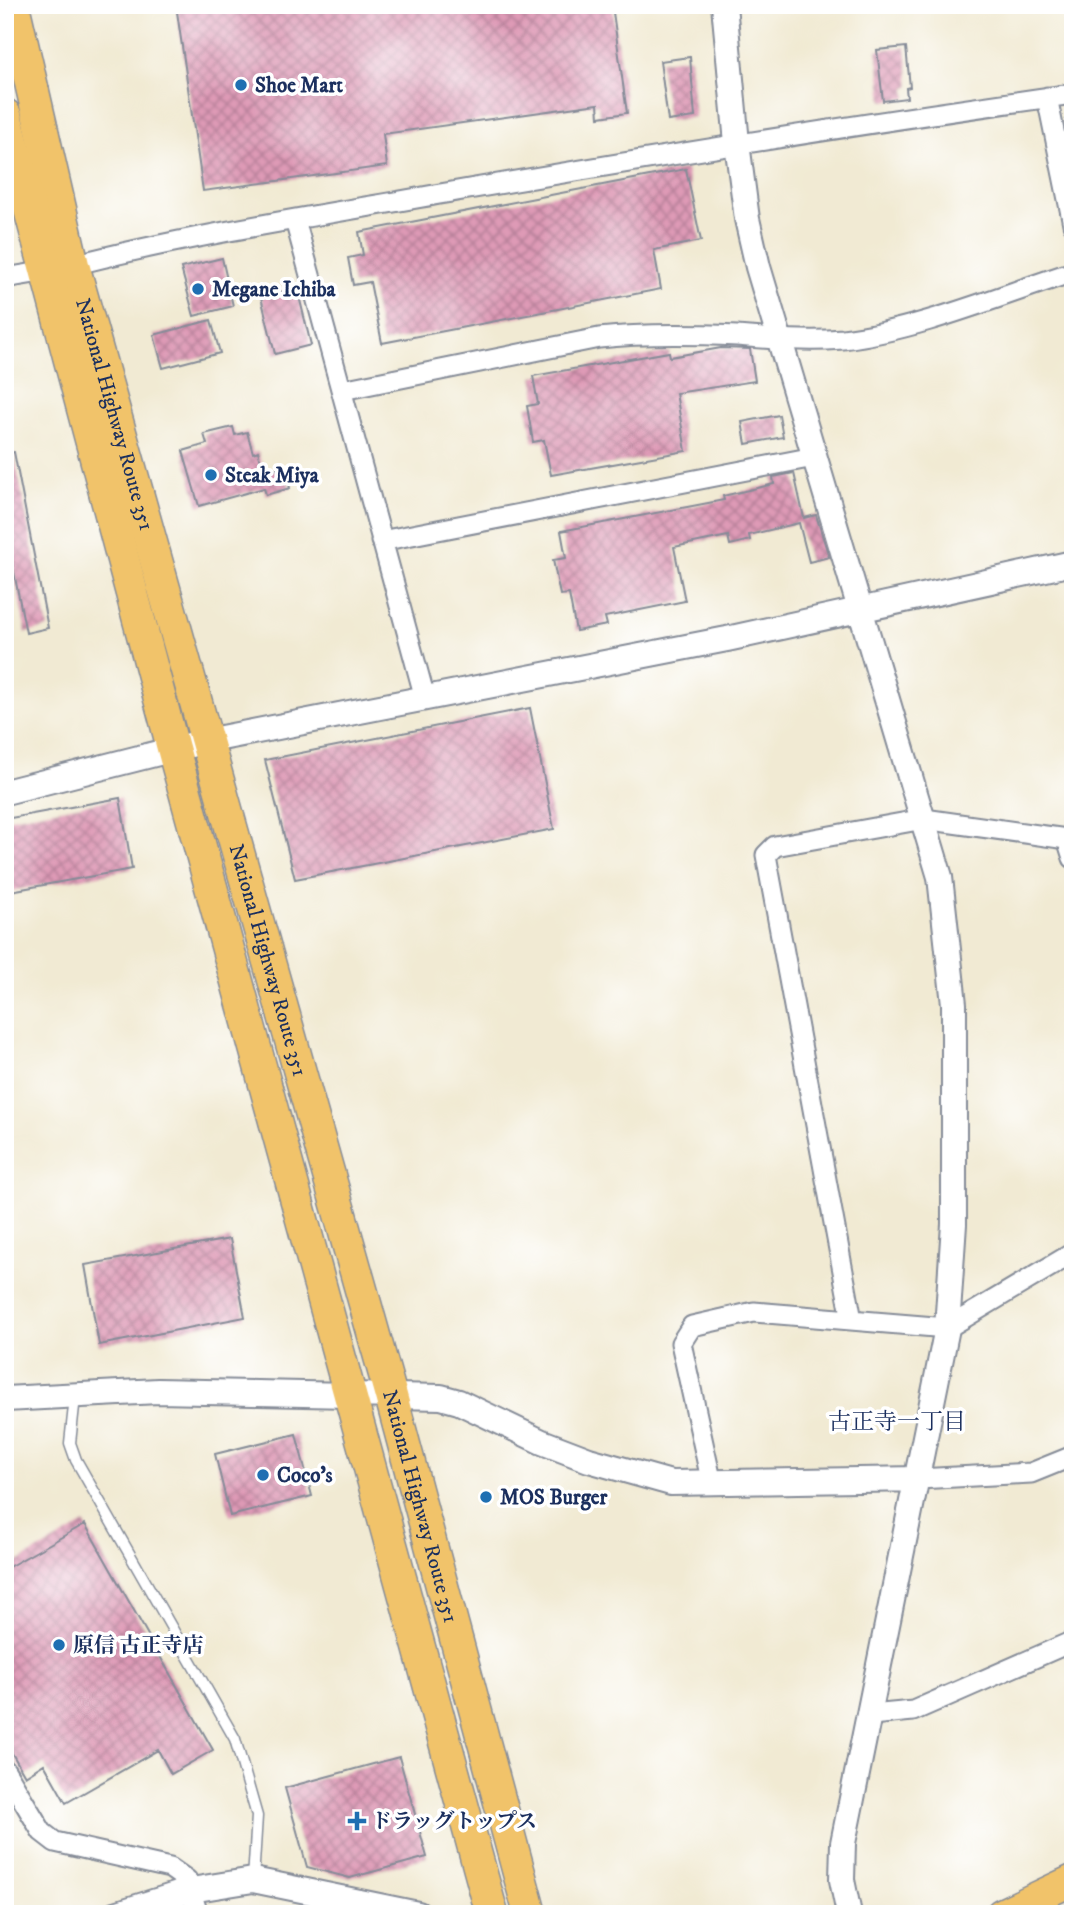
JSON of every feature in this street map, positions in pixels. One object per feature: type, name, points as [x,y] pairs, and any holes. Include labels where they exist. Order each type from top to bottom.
[{"type":"highway","name":"National Highway Route 351","points":[[13,5],[60,268],[173,748],[350,1393],[488,1913]]},
{"type":"highway","name":"National Highway Route 351","points":[[5,115],[60,268],[206,741],[391,1396],[530,1914]]},
{"type":"main road","points":[[1001,1914],[1073,1880]]},
{"type":"street","points":[[724,5],[747,219],[777,341],[940,877],[954,1004],[954,1224],[947,1328],[918,1479],[908,1514],[871,1715],[843,1843],[842,1880],[849,1914]]},
{"type":"street","points":[[5,278],[128,251],[295,220],[737,143],[1073,94]]},
{"type":"street","points":[[1047,97],[1073,224]]},
{"type":"street","points":[[295,220],[425,698]]},
{"type":"street","points":[[342,390],[599,338],[675,334],[777,341],[845,338],[917,322],[1073,272]]},
{"type":"street","points":[[381,541],[814,457]]},
{"type":"street","points":[[5,792],[173,748],[860,610],[1073,564]]},
{"type":"street","points":[[852,1320],[766,855],[775,846],[924,819],[1067,839],[1073,858]]},
{"type":"street","points":[[712,1484],[681,1343],[692,1326],[754,1312],[947,1328],[1073,1253]]},
{"type":"street","points":[[5,1399],[158,1391],[441,1397],[459,1402],[542,1442],[589,1460],[671,1483],[918,1479],[1031,1473],[1073,1456]]},
{"type":"street","points":[[871,1715],[913,1711],[1073,1641]]},
{"type":"street","points":[[5,1770],[43,1832],[55,1842],[170,1868],[187,1880],[195,1902]]},
{"type":"street","points":[[115,1914],[195,1902],[253,1880],[418,1914]]},
{"type":"lane","points":[[75,1397],[70,1443],[76,1460],[235,1739],[257,1816],[253,1880]]},
{"type":"building","points":[[176,5],[612,5],[627,113],[599,117],[598,104],[383,134],[387,166],[203,191]]},
{"type":"building","points":[[906,47],[910,87],[906,88],[907,98],[883,101],[877,50]]},
{"type":"building","points":[[690,57],[695,117],[668,121],[660,61]]},
{"type":"building","points":[[686,169],[701,241],[654,250],[661,289],[382,343],[370,282],[353,285],[348,258],[363,255],[359,232]]},
{"type":"building","points":[[222,258],[233,306],[194,316],[181,268]]},
{"type":"building","points":[[297,288],[311,345],[275,354],[261,297]]},
{"type":"building","points":[[211,320],[220,353],[163,368],[154,335]]},
{"type":"building","points":[[721,348],[750,349],[755,381],[676,393],[686,451],[551,475],[544,440],[533,442],[527,406],[538,404],[533,376],[669,352],[670,357]]},
{"type":"building","points":[[779,415],[783,437],[746,444],[742,422]]},
{"type":"building","points":[[233,427],[235,435],[247,432],[253,453],[258,451],[264,472],[285,467],[290,488],[266,495],[264,488],[199,506],[183,451],[207,444],[204,434]]},
{"type":"building","points":[[14,452],[48,628],[26,633],[5,527],[5,453]]},
{"type":"building","points":[[794,473],[804,518],[816,515],[829,557],[809,562],[799,523],[749,535],[750,540],[730,545],[728,536],[674,547],[685,601],[605,617],[607,625],[576,631],[569,594],[560,595],[553,560],[566,558],[561,531],[724,500],[723,496],[774,484],[773,477]]},
{"type":"building","points":[[530,708],[554,829],[295,879],[265,760]]},
{"type":"building","points":[[120,798],[132,869],[5,892],[5,819]]},
{"type":"building","points":[[230,1239],[245,1317],[99,1345],[85,1265]]},
{"type":"building","points":[[296,1434],[312,1496],[230,1516],[215,1454]]},
{"type":"building","points":[[85,1524],[213,1750],[171,1774],[158,1750],[66,1803],[44,1764],[25,1776],[5,1741],[5,1569]]},
{"type":"building","points":[[399,1757],[427,1857],[350,1878],[307,1867],[285,1788]]},
{"type":"place","name":"Shoe Mart","points":[[241,85]]},
{"type":"place","name":"Megane Ichiba","points":[[198,289]]},
{"type":"place","name":"Steak Miya","points":[[211,475]]},
{"type":"place","name":"Coco's","points":[[263,1475]]},
{"type":"place","name":"MOS Burger","points":[[486,1497]]},
{"type":"place","name":"原信 古正寺店","points":[[59,1645]]},
{"type":"place","name":"ドラッグトップス","points":[[357,1821]]},
{"type":"district","name":"古正寺一丁目","points":[[897,1421]]}]
